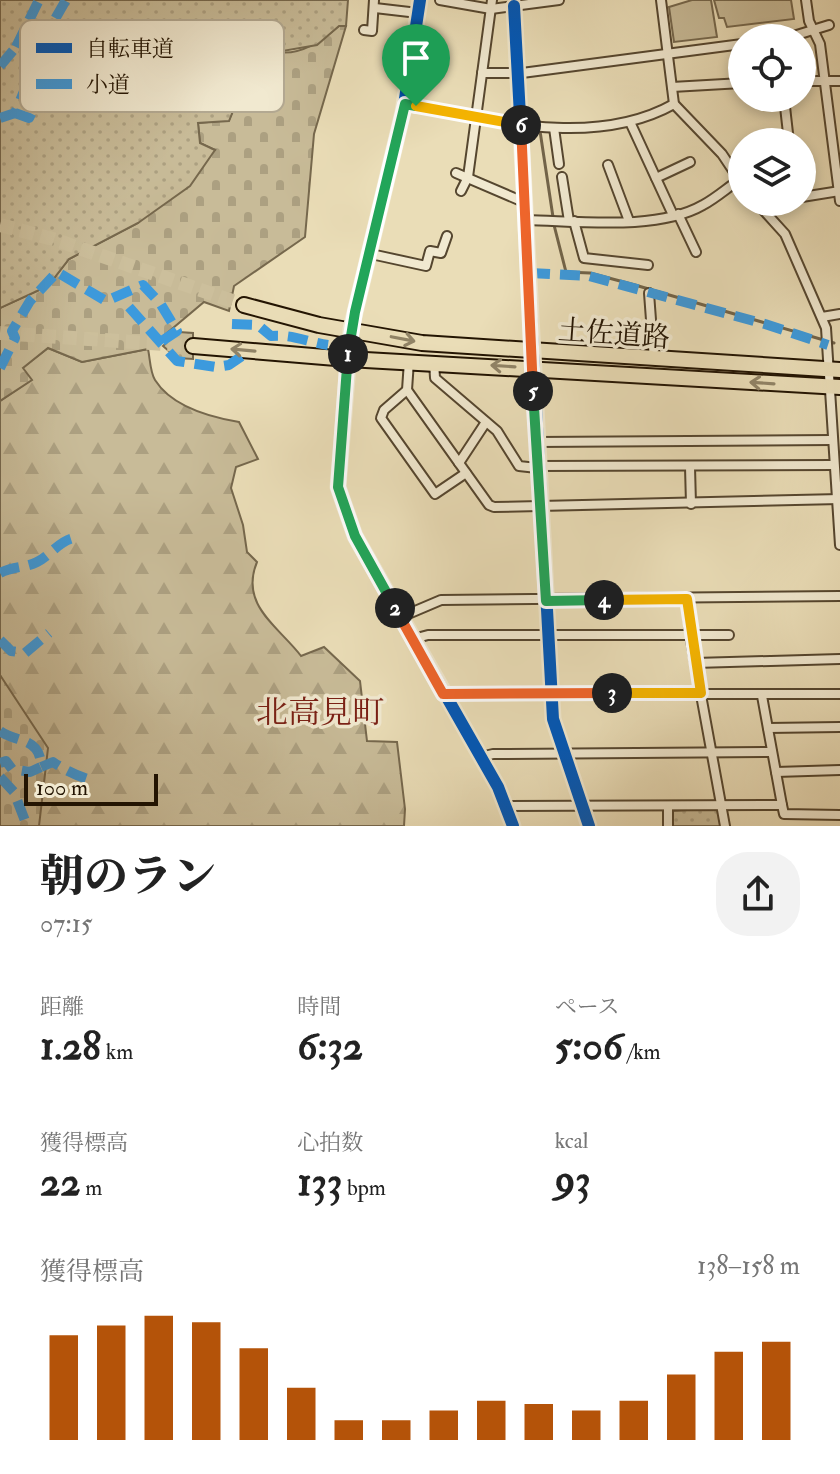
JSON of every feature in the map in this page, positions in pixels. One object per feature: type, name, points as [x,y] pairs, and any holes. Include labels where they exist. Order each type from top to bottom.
[{"type":"highway","name":"土佐道路","points":[[244,305],[319,325],[422,343],[834,370]]},
{"type":"highway","name":"土佐道路","points":[[193,346],[348,359],[434,361],[835,387]]},
{"type":"street","points":[[420,0],[405,104],[351,329],[338,487],[355,536],[480,757],[513,826]]},
{"type":"street","points":[[440,0],[514,6],[559,0]]},
{"type":"street","points":[[661,0],[674,104],[728,163]]},
{"type":"street","points":[[806,0],[812,24]]},
{"type":"street","points":[[364,30],[372,31],[374,4],[418,13]]},
{"type":"street","points":[[461,191],[468,177],[491,4]]},
{"type":"street","points":[[514,6],[513,38],[522,125],[537,467],[542,506],[553,719],[589,826]]},
{"type":"street","points":[[816,31],[829,25]]},
{"type":"street","points":[[816,36],[820,44],[837,148],[840,195],[816,196]]},
{"type":"street","points":[[482,73],[519,74],[728,46]]},
{"type":"street","points":[[816,81],[840,81]]},
{"type":"street","points":[[672,87],[728,84]]},
{"type":"street","points":[[405,104],[554,128],[630,122],[650,118],[674,104]]},
{"type":"street","points":[[630,122],[696,252]]},
{"type":"street","points":[[554,128],[559,164]]},
{"type":"street","points":[[656,178],[690,162]]},
{"type":"street","points":[[608,165],[629,221]]},
{"type":"street","points":[[456,173],[526,203]]},
{"type":"street","points":[[562,177],[584,258],[648,265]]},
{"type":"street","points":[[527,220],[629,221],[675,214],[702,205],[728,189]]},
{"type":"street","points":[[768,216],[785,234],[822,317],[834,370],[840,544]]},
{"type":"street","points":[[371,254],[426,266],[430,251],[441,253],[447,236]]},
{"type":"street","points":[[649,293],[654,360]]},
{"type":"street","points":[[822,317],[840,314]]},
{"type":"street","points":[[409,360],[407,390],[489,505],[691,504],[838,499]]},
{"type":"street","points":[[434,361],[435,378],[506,442],[519,466],[690,467],[836,461]]},
{"type":"street","points":[[407,390],[384,410],[381,418],[435,494],[466,473]]},
{"type":"street","points":[[459,463],[486,422]]},
{"type":"street","points":[[536,442],[835,438]]},
{"type":"street","points":[[690,467],[691,504]]},
{"type":"street","points":[[401,617],[441,600],[840,596]]},
{"type":"street","points":[[687,599],[690,635],[725,826]]},
{"type":"street","points":[[413,639],[428,635],[729,635]]},
{"type":"street","points":[[695,663],[840,659]]},
{"type":"street","points":[[443,694],[840,694]]},
{"type":"street","points":[[762,696],[784,814],[840,815]]},
{"type":"street","points":[[768,728],[840,727]]},
{"type":"street","points":[[480,757],[493,754],[772,752]]},
{"type":"street","points":[[776,772],[840,770]]},
{"type":"street","points":[[505,806],[782,805]]},
{"type":"street","points":[[668,806],[668,826]]},
{"type":"green space","points":[[0,0],[348,0],[346,26],[339,26],[317,45],[284,51],[284,20],[20,20],[20,112],[233,112],[229,121],[198,123],[200,143],[215,150],[190,186],[138,223],[69,259],[48,286],[0,308]]},
{"type":"green space","points":[[692,0],[711,0],[717,37],[674,42],[669,7]]},
{"type":"green space","points":[[714,0],[791,0],[794,19],[728,24],[727,27],[724,18],[719,18]]},
{"type":"green space","points":[[340,25],[346,26],[314,134],[305,237],[234,286],[229,311],[204,302],[148,349],[82,362],[48,348],[23,368],[32,380],[0,401],[0,308],[48,286],[69,259],[138,223],[215,150],[200,143],[198,123],[229,120],[232,112],[284,112],[284,53],[295,52],[319,41]]},
{"type":"green space","points":[[179,332],[193,333],[193,359],[177,358],[163,346]]},
{"type":"green space","points":[[48,348],[82,362],[148,349],[153,377],[171,397],[204,414],[239,422],[258,459],[236,467],[231,488],[243,525],[247,552],[257,562],[253,591],[257,603],[301,656],[324,647],[360,681],[367,741],[397,742],[405,809],[404,826],[39,826],[39,810],[0,675],[0,401],[31,380],[22,368]]},
{"type":"green space","points":[[0,675],[48,748],[39,826],[0,826]]},
{"type":"green space","points":[[719,808],[722,826],[671,826],[672,811]]},
{"type":"waterway","points":[[430,105],[471,111]]},
{"type":"waterway","points":[[540,131],[553,217]]},
{"type":"waterway","points":[[526,132],[531,216]]},
{"type":"waterway","points":[[531,224],[534,270]]},
{"type":"waterway","points":[[554,225],[566,272],[590,273],[834,343]]},
{"type":"waterway","points":[[534,274],[537,322]]},
{"type":"tunnel","points":[[0,225],[53,239],[244,305]]},
{"type":"tunnel","points":[[0,333],[193,346]]},
{"type":"marked path","points":[[29,20],[39,0]]},
{"type":"marked path","points":[[54,20],[66,0]]},
{"type":"marked path","points":[[16,47],[20,39]]},
{"type":"marked path","points":[[0,66],[16,47],[20,47]]},
{"type":"marked path","points":[[0,118],[15,113],[20,101]]},
{"type":"marked path","points":[[15,113],[29,118],[32,112]]},
{"type":"marked path","points":[[0,368],[15,338],[12,331],[30,301],[57,272],[106,301],[143,285],[160,303],[177,331],[162,341]]},
{"type":"marked path","points":[[530,273],[589,276],[765,324],[828,345]]},
{"type":"marked path","points":[[129,307],[177,361],[216,367],[229,365],[242,356]]},
{"type":"marked path","points":[[232,324],[258,325],[271,336],[293,337],[328,345]]},
{"type":"marked path","points":[[0,573],[37,562],[74,538]]},
{"type":"marked path","points":[[0,640],[11,651],[25,653],[49,633]]},
{"type":"marked path","points":[[0,731],[33,746],[40,757],[41,767],[30,772],[12,769],[6,761],[0,763]]},
{"type":"marked path","points":[[41,767],[53,762],[94,781]]},
{"type":"marked path","points":[[0,777],[14,792],[27,826]]},
{"type":"cycle path","points":[[420,0],[403,112],[351,329],[338,487],[355,536],[498,787],[513,826]]},
{"type":"cycle path","points":[[514,6],[553,719],[589,826]]},
{"type":"district","name":"北高見町","points":[[320,712]]},
{"type":"route","points":[[405,104],[416,106],[522,125],[536,466],[546,552],[546,601],[687,599],[701,693],[443,694],[347,520],[341,505],[337,467],[351,329],[405,104]]}]
